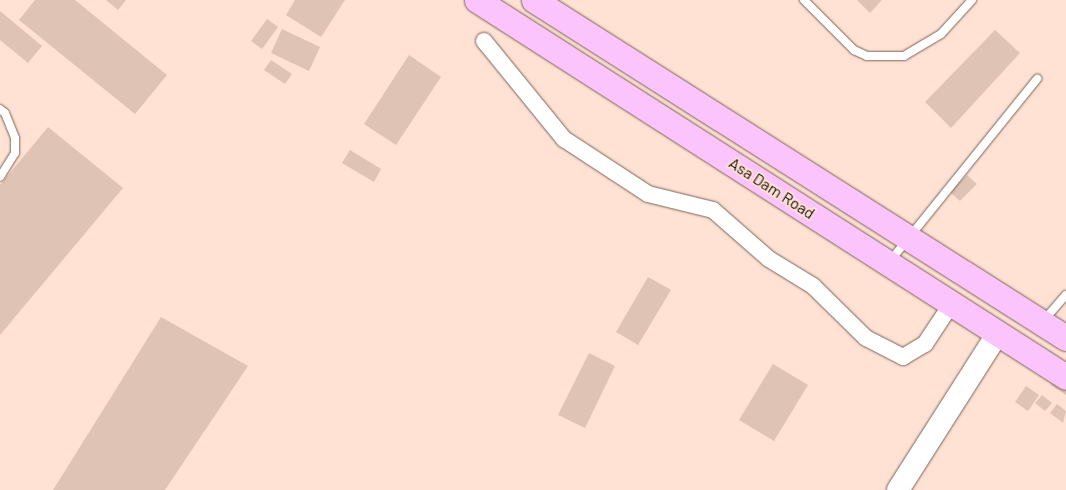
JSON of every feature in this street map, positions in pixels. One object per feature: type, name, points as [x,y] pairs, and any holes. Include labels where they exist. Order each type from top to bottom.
[{"type":"main road","name":"Asa Dam Road","points":[[477,0],[1066,377]]},
{"type":"main road","name":"Asa Dam Road","points":[[534,0],[906,239],[1043,322],[1066,338]]},
{"type":"street","points":[[484,41],[564,139],[648,194],[713,210],[769,259],[813,286],[866,338],[903,357],[925,344],[952,303]]},
{"type":"street","points":[[898,490],[998,333]]},
{"type":"lane","points":[[804,0],[854,50],[867,56],[904,56],[942,34],[972,0]]},
{"type":"lane","points":[[888,264],[906,239],[1037,79]]},
{"type":"lane","points":[[0,109],[6,113],[14,138],[14,153],[0,177]]},
{"type":"lane","points":[[1043,322],[1066,295]]},
{"type":"building","points":[[35,0],[75,0],[167,75],[135,114],[19,20]]},
{"type":"building","points":[[106,0],[126,0],[118,10]]},
{"type":"building","points":[[295,0],[345,0],[321,37],[286,15]]},
{"type":"building","points":[[857,0],[882,0],[870,13]]},
{"type":"building","points":[[0,11],[42,46],[28,63],[0,40]]},
{"type":"building","points":[[267,19],[278,27],[262,49],[251,41]]},
{"type":"building","points":[[282,29],[320,47],[309,71],[271,53]]},
{"type":"building","points":[[995,30],[1020,53],[951,128],[925,102]]},
{"type":"building","points":[[409,55],[441,77],[396,145],[364,124]]},
{"type":"building","points":[[271,60],[292,74],[285,84],[264,70]]},
{"type":"building","points":[[48,127],[123,188],[0,335],[0,185]]},
{"type":"building","points":[[350,150],[381,169],[374,182],[342,163]]},
{"type":"building","points":[[967,175],[977,184],[960,201],[950,192]]},
{"type":"building","points":[[648,277],[671,290],[638,345],[616,332]]},
{"type":"building","points":[[161,317],[248,366],[165,490],[53,490]]},
{"type":"building","points":[[589,353],[615,366],[585,428],[558,415]]},
{"type":"building","points":[[773,364],[808,385],[774,441],[739,420]]},
{"type":"building","points":[[1054,381],[1066,390],[1066,395],[1051,385]]},
{"type":"building","points":[[1026,386],[1039,395],[1028,411],[1015,402]]},
{"type":"building","points":[[1042,395],[1052,403],[1045,411],[1035,403]]},
{"type":"building","points":[[1057,404],[1066,411],[1063,423],[1050,413]]}]
